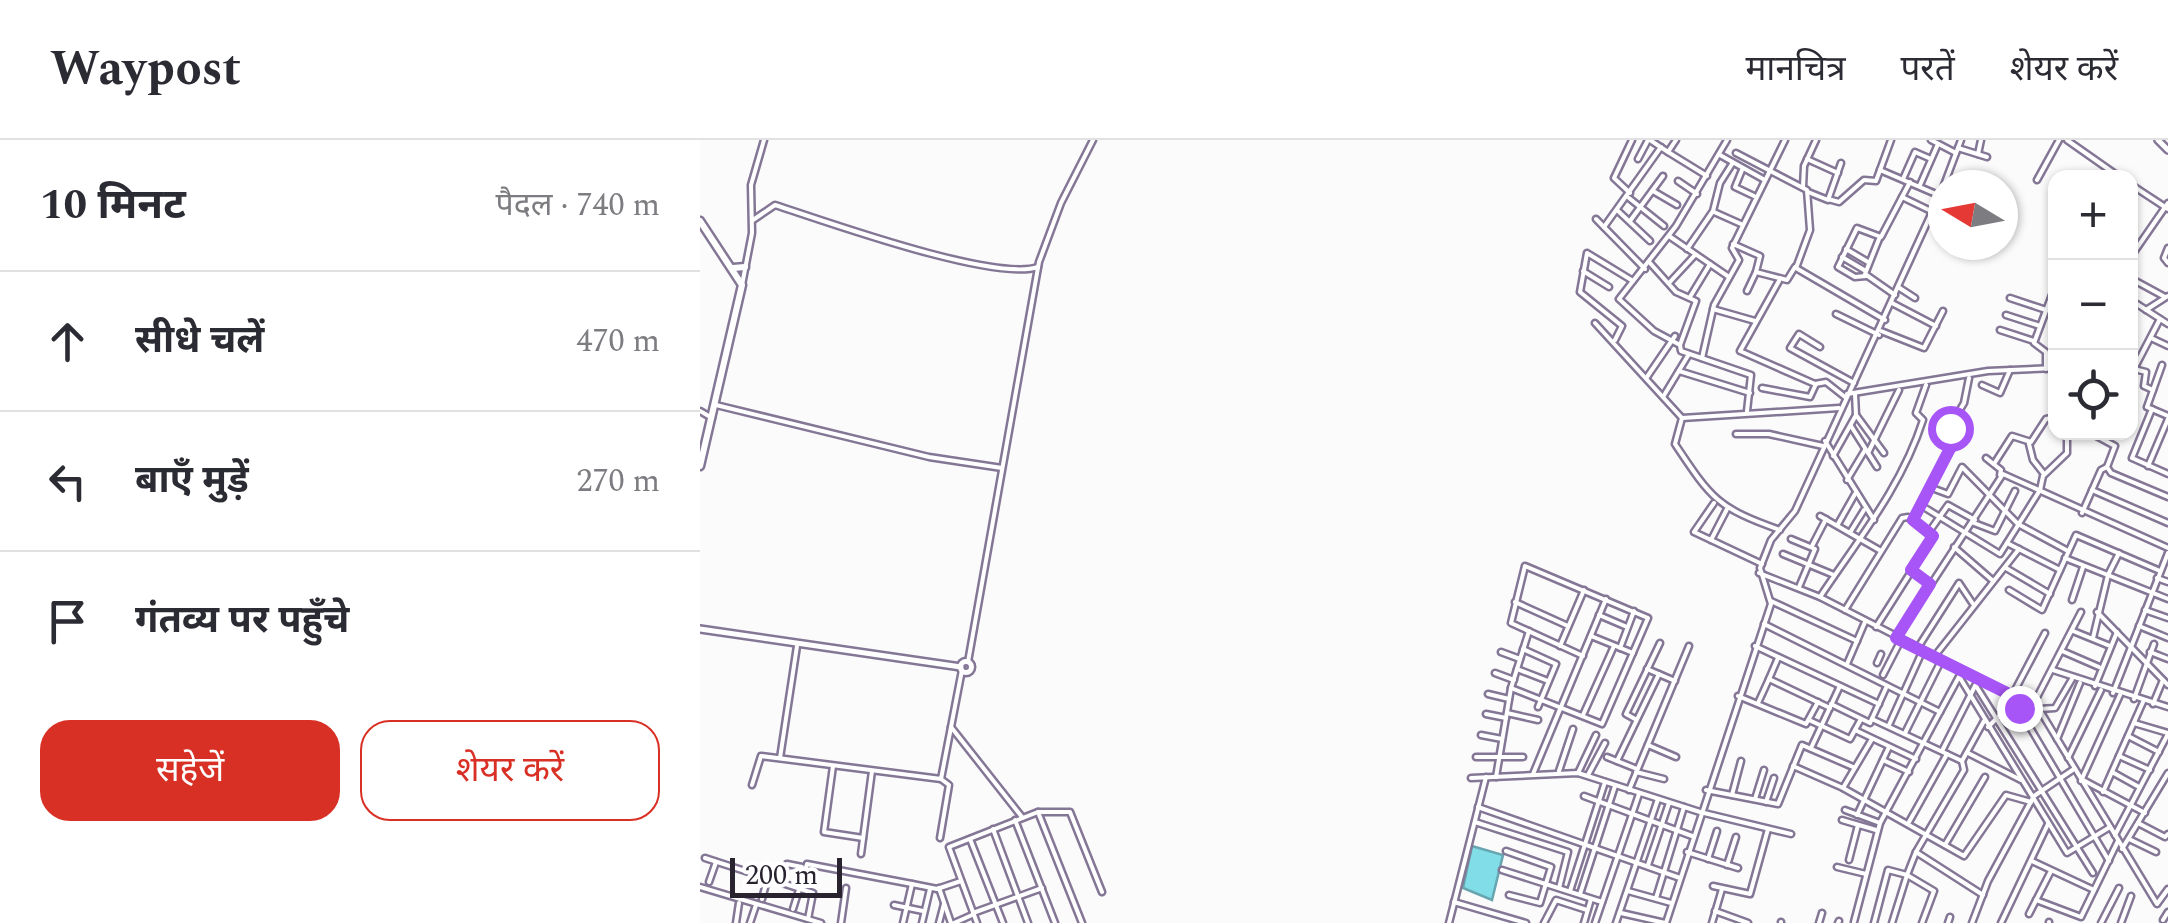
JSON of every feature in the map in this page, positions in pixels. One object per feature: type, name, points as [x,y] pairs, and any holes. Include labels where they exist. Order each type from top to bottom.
[{"type":"main road","points":[[700,221],[742,285],[700,466]]},
{"type":"main road","points":[[733,268],[745,267]]},
{"type":"street","points":[[742,285],[752,220],[751,185],[764,140]]},
{"type":"street","points":[[942,779],[1038,267],[1061,202],[1093,140]]},
{"type":"street","points":[[1632,140],[1614,178],[1664,226]]},
{"type":"street","points":[[1638,159],[1649,140],[1707,177]]},
{"type":"street","points":[[1668,152],[1676,140]]},
{"type":"street","points":[[1718,140],[1726,142],[1698,194],[1620,302],[1689,354],[1751,375],[1747,411]]},
{"type":"street","points":[[1702,358],[1712,310],[1739,259],[1732,249],[1741,224],[1784,140]]},
{"type":"street","points":[[1756,272],[1787,280],[1795,267],[1810,230],[1807,160],[1816,140]]},
{"type":"street","points":[[1736,153],[1839,202],[1864,180],[1875,181],[1891,140]]},
{"type":"street","points":[[1931,140],[1987,157]]},
{"type":"street","points":[[1950,170],[1961,140]]},
{"type":"street","points":[[1978,154],[1981,140]]},
{"type":"street","points":[[2037,180],[2060,140]]},
{"type":"street","points":[[2067,140],[2109,170]]},
{"type":"street","points":[[2158,140],[2168,150]]},
{"type":"street","points":[[1920,186],[1938,144]]},
{"type":"street","points":[[1604,227],[1661,147]]},
{"type":"street","points":[[1903,178],[1914,152],[1932,159]]},
{"type":"street","points":[[1720,156],[1763,179]]},
{"type":"street","points":[[1807,160],[1838,174]]},
{"type":"street","points":[[1828,199],[1841,163]]},
{"type":"street","points":[[1687,249],[1713,212],[1720,184],[1732,164]]},
{"type":"street","points":[[1742,170],[1735,187],[1755,196]]},
{"type":"street","points":[[1880,170],[1928,190]]},
{"type":"street","points":[[1645,173],[1659,182]]},
{"type":"street","points":[[1630,221],[1663,176]]},
{"type":"street","points":[[1678,181],[1698,194]]},
{"type":"street","points":[[1866,273],[1910,182]]},
{"type":"street","points":[[2138,189],[2167,207],[2138,247]]},
{"type":"street","points":[[1653,191],[1677,205]]},
{"type":"street","points":[[1902,197],[1928,210]]},
{"type":"street","points":[[752,220],[776,205],[970,261],[1026,270],[1038,267]]},
{"type":"street","points":[[1617,210],[1650,241]]},
{"type":"street","points":[[1713,212],[1741,224]]},
{"type":"street","points":[[1596,219],[1646,268]]},
{"type":"street","points":[[1620,913],[1666,923],[1706,790],[1771,601],[1759,574],[1762,564],[1780,530],[1796,511],[1928,223]]},
{"type":"street","points":[[1866,273],[1855,277],[1838,268],[1858,228],[1880,238]]},
{"type":"street","points":[[1669,236],[1730,277]]},
{"type":"street","points":[[1734,244],[1760,256],[1747,291]]},
{"type":"street","points":[[2168,248],[2164,258],[2168,264]]},
{"type":"street","points":[[1846,249],[1869,262]]},
{"type":"street","points":[[1614,341],[1623,328],[1581,293],[1591,252],[1633,280]]},
{"type":"street","points":[[1669,283],[1695,255]]},
{"type":"street","points":[[1842,257],[1895,296]]},
{"type":"street","points":[[1650,263],[1676,292],[1696,304],[1680,345]]},
{"type":"street","points":[[1690,297],[1710,264]]},
{"type":"street","points":[[1795,267],[1885,320]]},
{"type":"street","points":[[1584,271],[1609,287]]},
{"type":"street","points":[[1779,281],[1740,351],[1816,384],[1826,382],[1846,395],[2010,370],[2046,369],[2046,352],[2035,347],[2034,341],[2048,307]]},
{"type":"street","points":[[2138,282],[2166,297],[2146,310]]},
{"type":"street","points":[[1898,287],[1915,298]]},
{"type":"street","points":[[2010,298],[2046,310]]},
{"type":"street","points":[[1892,304],[1936,326]]},
{"type":"street","points":[[2138,305],[2168,324]]},
{"type":"street","points":[[1712,310],[1755,321]]},
{"type":"street","points":[[1836,314],[1924,348],[1943,311]]},
{"type":"street","points":[[2006,315],[2040,326]]},
{"type":"street","points":[[2138,359],[2160,319]]},
{"type":"street","points":[[1595,323],[1682,418]]},
{"type":"street","points":[[2000,330],[2034,341]]},
{"type":"street","points":[[1820,348],[1798,334],[1790,348],[1809,361],[1818,359],[1854,383]]},
{"type":"street","points":[[2151,338],[2168,346]]},
{"type":"street","points":[[1647,377],[1673,339]]},
{"type":"street","points":[[1663,397],[1689,354]]},
{"type":"street","points":[[2148,466],[2168,418],[2147,406],[2162,364]]},
{"type":"street","points":[[1982,385],[2000,393],[2010,370]]},
{"type":"street","points":[[2138,370],[2145,371],[2144,386],[2153,390]]},
{"type":"street","points":[[1679,371],[1750,393]]},
{"type":"street","points":[[1913,520],[1956,437],[1950,428],[1966,399],[1969,376]]},
{"type":"street","points":[[1762,388],[1810,397],[1816,384]]},
{"type":"street","points":[[1820,597],[1874,520],[1918,436],[1923,420],[1916,413],[1926,385]]},
{"type":"street","points":[[1848,480],[1876,440],[1900,388]]},
{"type":"street","points":[[1833,456],[1856,415],[1855,394]]},
{"type":"street","points":[[716,405],[948,461],[1002,468]]},
{"type":"street","points":[[1682,418],[1840,408]]},
{"type":"street","points":[[2152,410],[2132,456],[2168,474]]},
{"type":"street","points":[[700,411],[712,418]]},
{"type":"street","points":[[1856,415],[1884,452]]},
{"type":"street","points":[[1682,418],[1674,444],[1716,502],[1780,530]]},
{"type":"street","points":[[2044,474],[2031,457],[2029,442],[2048,419]]},
{"type":"street","points":[[1852,426],[1876,467]]},
{"type":"street","points":[[1736,434],[1768,434],[1824,444],[1874,520]]},
{"type":"street","points":[[1994,464],[2012,436],[2029,442]]},
{"type":"street","points":[[1922,506],[1998,554],[2040,490],[2044,474],[2067,453],[2067,440]]},
{"type":"street","points":[[2082,513],[2115,446],[2104,440]]},
{"type":"street","points":[[1883,675],[1898,639],[1930,584],[1974,522],[2000,476],[2001,470],[1986,458]]},
{"type":"street","points":[[1932,488],[1948,494],[1962,467],[2018,524],[2084,565],[2168,599]]},
{"type":"street","points":[[2107,467],[2168,497]]},
{"type":"street","points":[[2000,476],[2008,473],[2082,513],[2168,550],[2113,693]]},
{"type":"street","points":[[2092,490],[2168,523]]},
{"type":"street","points":[[1929,532],[1949,505],[1993,532],[2015,491]]},
{"type":"street","points":[[1838,524],[1856,493]]},
{"type":"street","points":[[1716,502],[1694,530],[1762,564]]},
{"type":"street","points":[[1851,532],[1865,508]]},
{"type":"street","points":[[1710,540],[1727,509]]},
{"type":"street","points":[[1844,610],[1903,516],[1913,520],[1932,538],[1876,627]]},
{"type":"street","points":[[1799,587],[1823,517],[1881,551]]},
{"type":"street","points":[[2009,590],[2040,610],[2076,535],[2160,571]]},
{"type":"street","points":[[1792,539],[1812,546]]},
{"type":"street","points":[[2006,542],[2060,570]]},
{"type":"street","points":[[1954,547],[1993,581]]},
{"type":"street","points":[[1934,658],[2019,550]]},
{"type":"street","points":[[2093,638],[2108,575],[2120,552]]},
{"type":"street","points":[[1783,554],[1834,575]]},
{"type":"street","points":[[1511,688],[1603,722],[1648,617],[1526,565],[1511,623],[1582,656]]},
{"type":"street","points":[[2072,600],[2084,565]]},
{"type":"street","points":[[2004,567],[2050,594]]},
{"type":"street","points":[[1911,570],[1930,584]]},
{"type":"street","points":[[1759,574],[1820,597],[1960,675],[2039,709],[2157,904],[2168,889]]},
{"type":"street","points":[[2157,578],[2168,582]]},
{"type":"street","points":[[1888,726],[1919,650],[1959,583],[1974,606]]},
{"type":"street","points":[[1560,646],[1584,588]]},
{"type":"street","points":[[1533,774],[1607,598]]},
{"type":"street","points":[[1771,601],[1856,640]]},
{"type":"street","points":[[1515,602],[1568,626]]},
{"type":"street","points":[[1583,716],[1634,610]]},
{"type":"street","points":[[2145,610],[2168,618]]},
{"type":"street","points":[[2033,705],[2081,612]]},
{"type":"street","points":[[2097,612],[2166,682],[2154,704]]},
{"type":"street","points":[[1600,616],[1628,627]]},
{"type":"street","points":[[1846,664],[1865,622]]},
{"type":"street","points":[[1764,624],[1940,712]]},
{"type":"street","points":[[2139,626],[2168,638]]},
{"type":"street","points":[[700,629],[797,646],[963,666]]},
{"type":"street","points":[[2073,631],[2111,646]]},
{"type":"street","points":[[1496,777],[1511,688],[1529,632]]},
{"type":"street","points":[[2094,686],[2117,632]]},
{"type":"street","points":[[1988,726],[1998,720],[2045,633]]},
{"type":"street","points":[[1591,636],[1633,653]]},
{"type":"street","points":[[1636,720],[1626,714],[1660,643]]},
{"type":"street","points":[[2134,700],[2154,644]]},
{"type":"street","points":[[780,758],[797,646]]},
{"type":"street","points":[[1629,790],[1690,646]]},
{"type":"street","points":[[1755,646],[1878,704]]},
{"type":"street","points":[[1523,649],[1555,663],[1538,707]]},
{"type":"street","points":[[2062,651],[2101,668]]},
{"type":"street","points":[[1501,652],[1520,659]]},
{"type":"street","points":[[2150,652],[2168,660]]},
{"type":"street","points":[[1758,704],[1778,658]]},
{"type":"street","points":[[1879,658],[1889,663]]},
{"type":"street","points":[[1904,734],[1941,662]]},
{"type":"street","points":[[1517,669],[1548,681]]},
{"type":"street","points":[[1647,669],[1675,680]]},
{"type":"street","points":[[2054,670],[2113,693],[2168,708]]},
{"type":"street","points":[[1495,673],[1514,680]]},
{"type":"street","points":[[1617,761],[1659,674]]},
{"type":"street","points":[[1960,675],[2067,853],[2110,827]]},
{"type":"street","points":[[1854,922],[1886,809],[1910,772],[1960,675]]},
{"type":"street","points":[[2039,709],[2051,710],[2059,704],[2072,678]]},
{"type":"street","points":[[1769,679],[1870,723],[1886,688]]},
{"type":"street","points":[[2057,738],[2081,681]]},
{"type":"street","points":[[1909,822],[1977,683]]},
{"type":"street","points":[[1977,683],[2093,873]]},
{"type":"street","points":[[1811,748],[1840,686]]},
{"type":"street","points":[[2068,758],[2102,689]]},
{"type":"street","points":[[1488,694],[1509,699]]},
{"type":"street","points":[[2082,780],[2120,695]]},
{"type":"street","points":[[1738,696],[1806,724],[1818,702]]},
{"type":"street","points":[[2021,700],[2019,708],[2109,861]]},
{"type":"street","points":[[2104,792],[2142,702]]},
{"type":"street","points":[[1486,714],[1538,720]]},
{"type":"street","points":[[1809,720],[1850,739],[1860,718]]},
{"type":"street","points":[[1872,719],[1962,761]]},
{"type":"street","points":[[1894,922],[1916,852],[1964,770],[1962,761],[1984,720]]},
{"type":"street","points":[[2115,835],[2168,733],[2134,723]]},
{"type":"street","points":[[952,727],[1022,817]]},
{"type":"street","points":[[1559,771],[1574,729]]},
{"type":"street","points":[[1855,730],[1916,759]]},
{"type":"street","points":[[1482,735],[1502,739]]},
{"type":"street","points":[[1578,772],[1596,735]]},
{"type":"street","points":[[2128,736],[2159,752]]},
{"type":"street","points":[[1843,788],[1872,738]]},
{"type":"street","points":[[1588,775],[1605,743]]},
{"type":"street","points":[[1648,745],[1676,757]]},
{"type":"street","points":[[1706,790],[1778,803],[1801,746],[1853,767]]},
{"type":"street","points":[[1856,814],[1889,748]]},
{"type":"street","points":[[1968,752],[2024,782]]},
{"type":"street","points":[[752,785],[759,756],[942,779],[949,785],[940,838]]},
{"type":"street","points":[[1476,757],[1523,756]]},
{"type":"street","points":[[1608,756],[1664,780]]},
{"type":"street","points":[[2120,756],[2150,770]]},
{"type":"street","points":[[1883,760],[1910,772]]},
{"type":"street","points":[[1732,795],[1741,762]]},
{"type":"street","points":[[833,766],[824,832],[863,838]]},
{"type":"street","points":[[1793,766],[1886,809],[1965,856],[2006,795],[2033,799]]},
{"type":"street","points":[[1972,923],[2033,799],[2074,769]]},
{"type":"street","points":[[1754,800],[1764,770]]},
{"type":"street","points":[[860,854],[872,771]]},
{"type":"street","points":[[1471,778],[1578,772],[1700,812],[1791,834]]},
{"type":"street","points":[[2112,772],[2140,788]]},
{"type":"street","points":[[2122,849],[2168,773]]},
{"type":"street","points":[[1449,923],[1486,777]]},
{"type":"street","points":[[1945,845],[1986,777]]},
{"type":"street","points":[[1766,802],[1774,778]]},
{"type":"street","points":[[2082,780],[2144,813]]},
{"type":"street","points":[[1570,890],[1604,782]]},
{"type":"street","points":[[1580,894],[1616,786]]},
{"type":"street","points":[[1595,923],[1639,794]]},
{"type":"street","points":[[1584,796],[1692,836]]},
{"type":"street","points":[[1616,923],[1658,799]]},
{"type":"street","points":[[1648,865],[1669,802]]},
{"type":"street","points":[[1478,807],[1680,878]]},
{"type":"street","points":[[1656,898],[1684,807]]},
{"type":"street","points":[[1845,810],[1880,823]]},
{"type":"street","points":[[1038,812],[1082,923]]},
{"type":"street","points":[[977,923],[949,847],[1038,812],[1070,812],[1102,892]]},
{"type":"street","points":[[1015,820],[1054,923]]},
{"type":"street","points":[[1842,820],[1877,830]]},
{"type":"street","points":[[1474,822],[1568,852],[1559,888]]},
{"type":"street","points":[[2001,923],[2049,822]]},
{"type":"street","points":[[2138,824],[2165,838],[2168,834]]},
{"type":"street","points":[[1848,860],[1858,825]]},
{"type":"street","points":[[993,829],[1028,923]]},
{"type":"street","points":[[1714,886],[1750,894],[1768,829]]},
{"type":"street","points":[[1708,859],[1717,831]]},
{"type":"street","points":[[1727,865],[1736,836]]},
{"type":"street","points":[[970,838],[1003,923]]},
{"type":"street","points":[[2129,838],[2156,852]]},
{"type":"street","points":[[2036,900],[2080,918],[2118,841]]},
{"type":"street","points":[[1506,851],[1550,865],[1539,904],[1509,895]]},
{"type":"street","points":[[1688,852],[1738,868]]},
{"type":"street","points":[[1916,852],[1983,895]]},
{"type":"street","points":[[705,858],[814,894],[808,919]]},
{"type":"street","points":[[709,882],[716,862]]},
{"type":"street","points":[[2032,862],[2094,890]]},
{"type":"street","points":[[781,883],[786,864],[930,888],[960,881]]},
{"type":"street","points":[[1837,866],[1866,874]]},
{"type":"street","points":[[793,909],[803,867]]},
{"type":"street","points":[[1502,870],[1602,902]]},
{"type":"street","points":[[1874,923],[1887,871],[1907,875],[1934,892],[1922,923]]},
{"type":"street","points":[[2029,914],[2052,871]]},
{"type":"street","points":[[762,899],[767,879]]},
{"type":"street","points":[[903,923],[912,884]]},
{"type":"street","points":[[700,887],[820,923]]},
{"type":"street","points":[[842,923],[846,888]]},
{"type":"street","points":[[922,923],[930,888]]},
{"type":"street","points":[[940,888],[952,923],[1042,888]]},
{"type":"street","points":[[1712,923],[1722,888]]},
{"type":"street","points":[[2101,923],[2119,888]]},
{"type":"street","points":[[1628,891],[1672,903]]},
{"type":"street","points":[[2121,923],[2131,896]]},
{"type":"street","points":[[1584,923],[1591,898]]},
{"type":"street","points":[[1544,923],[1556,900],[1587,910]]},
{"type":"street","points":[[736,923],[739,901]]},
{"type":"street","points":[[1454,902],[1526,923]]},
{"type":"street","points":[[894,904],[924,912]]},
{"type":"street","points":[[939,923],[944,904]]},
{"type":"street","points":[[750,923],[756,906]]},
{"type":"street","points":[[1715,910],[1748,923]]},
{"type":"street","points":[[2163,920],[2168,912]]},
{"type":"street","points":[[1819,923],[1822,913]]},
{"type":"street","points":[[794,923],[797,916]]},
{"type":"water","points":[[1472,846],[1503,855],[1492,900],[1463,888]]},
{"type":"route","points":[[1950,428],[1956,437],[1913,520],[1933,536],[1911,570],[1930,584],[1896,638],[2021,700],[2019,708]]}]
